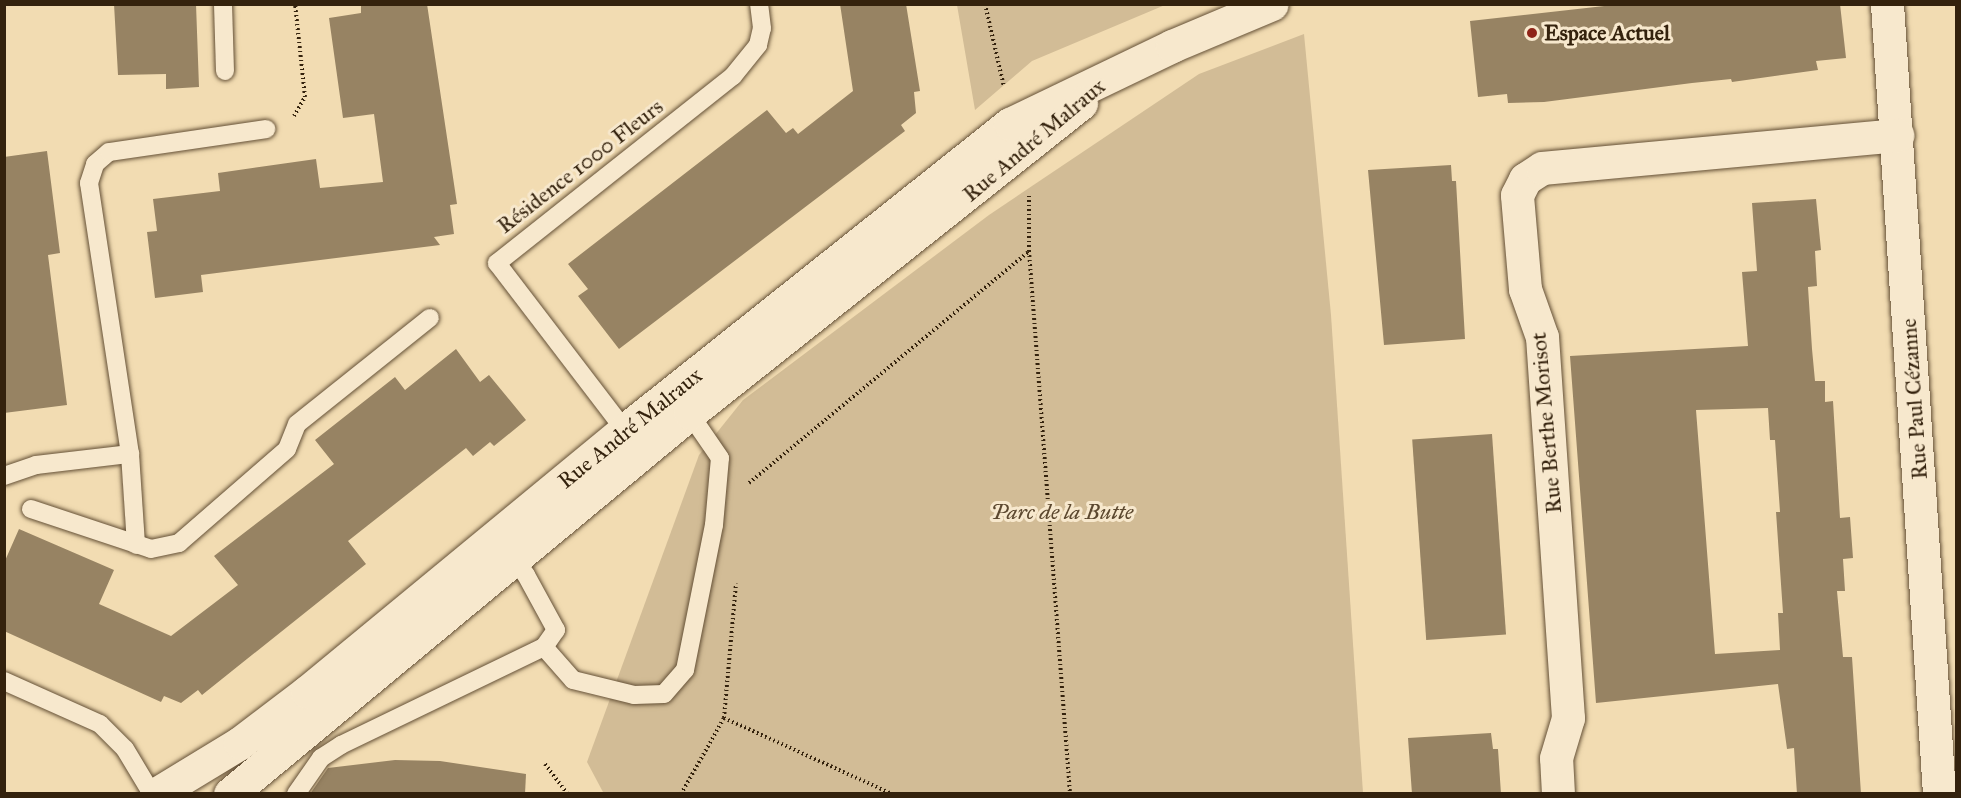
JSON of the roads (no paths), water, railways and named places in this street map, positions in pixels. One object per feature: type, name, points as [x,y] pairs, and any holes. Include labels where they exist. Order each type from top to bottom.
[{"type":"street","name":"Rue André Malraux","points":[[230,794],[505,548],[681,403],[1010,124],[1272,4]]},
{"type":"street","name":"Rue Paul Cézanne","points":[[1887,4],[1939,794]]},
{"type":"street","name":"Rue André Malraux","points":[[681,403],[1028,148],[1111,76]]},
{"type":"street","name":"Rue Berthe Morisot","points":[[1558,794],[1556,758],[1568,718],[1542,337],[1525,289],[1517,195],[1525,179],[1542,168],[1896,135]]},
{"type":"street","name":"Rue André Malraux","points":[[154,794],[240,743],[505,548]]},
{"type":"lane","points":[[223,4],[225,71]]},
{"type":"lane","name":"Résidence 1000 Fleurs","points":[[634,442],[497,263],[733,76],[758,45],[762,28],[759,4]]},
{"type":"lane","points":[[136,545],[130,454],[89,183],[94,164],[109,152],[267,129]]},
{"type":"lane","points":[[32,509],[136,545],[162,547],[196,532],[286,449],[297,424],[430,318]]},
{"type":"lane","points":[[544,647],[573,680],[634,695],[664,694],[685,670],[714,525],[720,458],[681,403]]},
{"type":"lane","points":[[4,476],[36,465],[130,454]]},
{"type":"lane","points":[[296,794],[321,758],[341,745],[544,647],[556,630],[505,548]]},
{"type":"lane","points":[[4,681],[100,724],[125,749],[154,794]]},
{"type":"place","name":"Espace Actuel","points":[[1532,33]]},
{"type":"park label","name":"Parc de la Butte","points":[[1062,512]]}]
